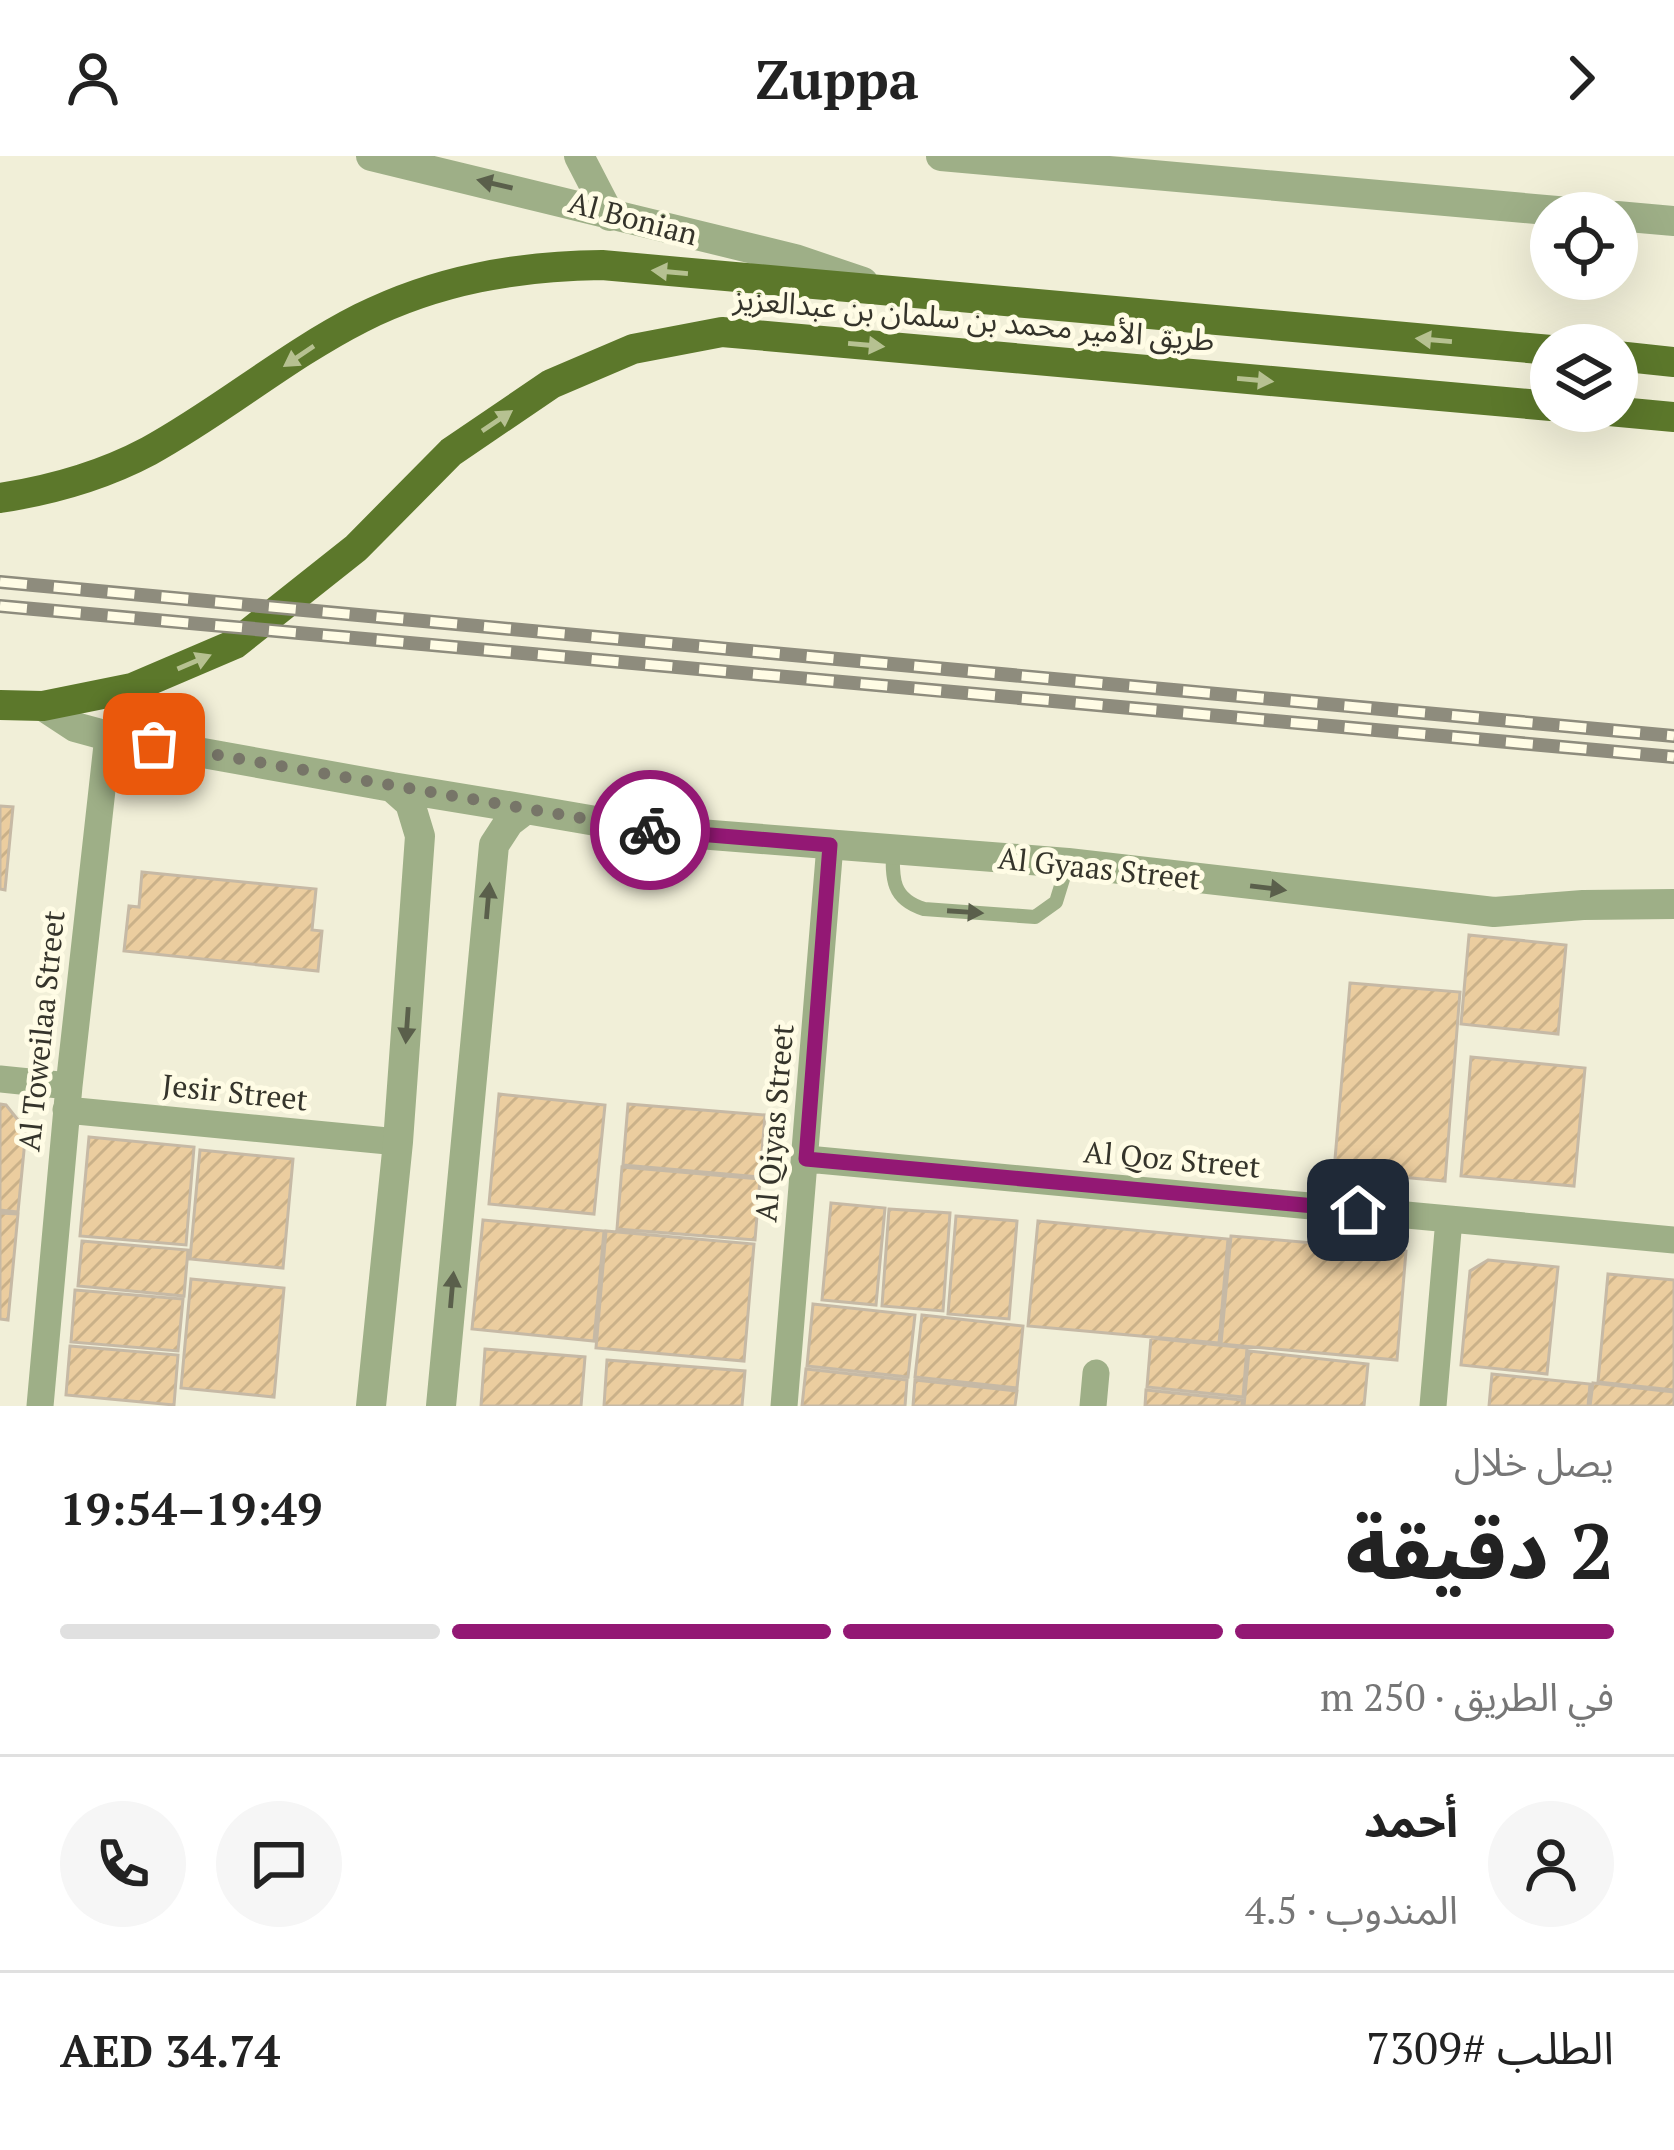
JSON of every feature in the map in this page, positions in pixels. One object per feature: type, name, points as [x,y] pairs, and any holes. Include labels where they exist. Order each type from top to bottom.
[{"type":"main road","name":"طريق الأمير محمد بن سلمان بن عبدالعزيز","points":[[0,499],[77,482],[150,450],[358,320],[396,302],[516,270],[602,266],[1530,348]]},
{"type":"main road","name":"طريق الأمير محمد بن سلمان بن عبدالعزيز","points":[[0,705],[43,706],[132,688],[235,644],[356,548],[451,452],[551,385],[633,349],[722,332],[1530,404]]},
{"type":"main road","points":[[1638,358],[1674,362]]},
{"type":"main road","points":[[1638,414],[1674,417]]},
{"type":"street","name":"Al Bonian","points":[[371,156],[795,259],[892,291]]},
{"type":"street","points":[[579,156],[610,216]]},
{"type":"street","points":[[940,156],[1530,209]]},
{"type":"street","points":[[1638,218],[1674,221]]},
{"type":"street","name":"Al Gyaas Street","points":[[43,706],[75,727],[108,736],[648,830],[1068,863],[1494,913],[1674,904]]},
{"type":"street","name":"Al Toweilaa Street","points":[[40,1406],[108,736]]},
{"type":"street","points":[[371,1406],[398,1142],[420,836],[410,802],[392,787]]},
{"type":"street","points":[[441,1406],[494,845],[509,822],[526,809]]},
{"type":"street","name":"Al Qiyas Street","points":[[784,1406],[830,845]]},
{"type":"street","name":"Jesir Street","points":[[0,1079],[68,1098],[398,1142]]},
{"type":"street","name":"Al Qoz Street","points":[[806,1159],[1674,1240]]},
{"type":"street","points":[[1433,1406],[1450,1219]]},
{"type":"street","points":[[1093,1406],[1096,1373]]},
{"type":"lane","points":[[893,850],[892,881],[901,896],[915,907],[946,911],[1035,917],[1056,902],[1068,863]]},
{"type":"building","points":[[0,806],[13,807],[5,890],[0,889]]},
{"type":"building","points":[[142,872],[316,889],[312,930],[322,931],[318,971],[124,951],[129,906],[139,907]]},
{"type":"building","points":[[1469,935],[1566,945],[1558,1034],[1461,1024]]},
{"type":"building","points":[[1350,983],[1460,992],[1445,1181],[1334,1171]]},
{"type":"building","points":[[1471,1057],[1585,1068],[1574,1186],[1461,1176]]},
{"type":"building","points":[[499,1094],[605,1105],[594,1214],[489,1204]]},
{"type":"building","points":[[0,1104],[26,1130],[18,1212],[0,1210]]},
{"type":"building","points":[[628,1104],[765,1115],[760,1177],[623,1165]]},
{"type":"building","points":[[89,1137],[194,1147],[186,1245],[80,1236]]},
{"type":"building","points":[[200,1150],[293,1159],[283,1268],[190,1259]]},
{"type":"building","points":[[622,1167],[760,1179],[755,1240],[617,1229]]},
{"type":"building","points":[[831,1203],[885,1208],[876,1305],[822,1300]]},
{"type":"building","points":[[889,1209],[950,1213],[943,1311],[882,1306]]},
{"type":"building","points":[[0,1213],[18,1214],[8,1320],[0,1319]]},
{"type":"building","points":[[956,1216],[1017,1221],[1009,1319],[948,1314]]},
{"type":"building","points":[[483,1220],[604,1231],[594,1341],[472,1329]]},
{"type":"building","points":[[1038,1221],[1228,1239],[1219,1343],[1028,1326]]},
{"type":"building","points":[[606,1231],[754,1244],[744,1361],[596,1348]]},
{"type":"building","points":[[1231,1236],[1406,1251],[1397,1360],[1221,1344]]},
{"type":"building","points":[[82,1241],[188,1250],[184,1296],[78,1286]]},
{"type":"building","points":[[1488,1260],[1558,1267],[1547,1374],[1461,1365],[1470,1271]]},
{"type":"building","points":[[1608,1274],[1674,1280],[1674,1390],[1598,1382]]},
{"type":"building","points":[[191,1279],[284,1288],[274,1397],[181,1388]]},
{"type":"building","points":[[75,1290],[183,1299],[178,1351],[71,1342]]},
{"type":"building","points":[[813,1304],[915,1315],[908,1377],[807,1366]]},
{"type":"building","points":[[922,1315],[1023,1326],[1017,1388],[915,1377]]},
{"type":"building","points":[[1151,1338],[1247,1348],[1243,1397],[1147,1387]]},
{"type":"building","points":[[70,1346],[178,1355],[174,1405],[66,1395]]},
{"type":"building","points":[[485,1349],[585,1357],[581,1406],[481,1406]]},
{"type":"building","points":[[1249,1351],[1368,1364],[1364,1406],[1244,1406]]},
{"type":"building","points":[[607,1360],[745,1371],[742,1406],[604,1406]]},
{"type":"building","points":[[806,1369],[907,1380],[905,1406],[802,1406]]},
{"type":"building","points":[[1492,1374],[1590,1384],[1588,1406],[1489,1406]]},
{"type":"building","points":[[915,1380],[1017,1391],[1015,1406],[913,1406]]},
{"type":"building","points":[[1593,1383],[1674,1392],[1674,1406],[1590,1406]]},
{"type":"building","points":[[1146,1390],[1242,1400],[1242,1406],[1145,1406]]},
{"type":"railway","points":[[0,582],[1674,736]]},
{"type":"railway","points":[[0,606],[1674,757]]},
{"type":"way so far","points":[[154,744],[650,830]]},
{"type":"route","points":[[650,830],[830,845],[806,1159],[1358,1210]]}]
